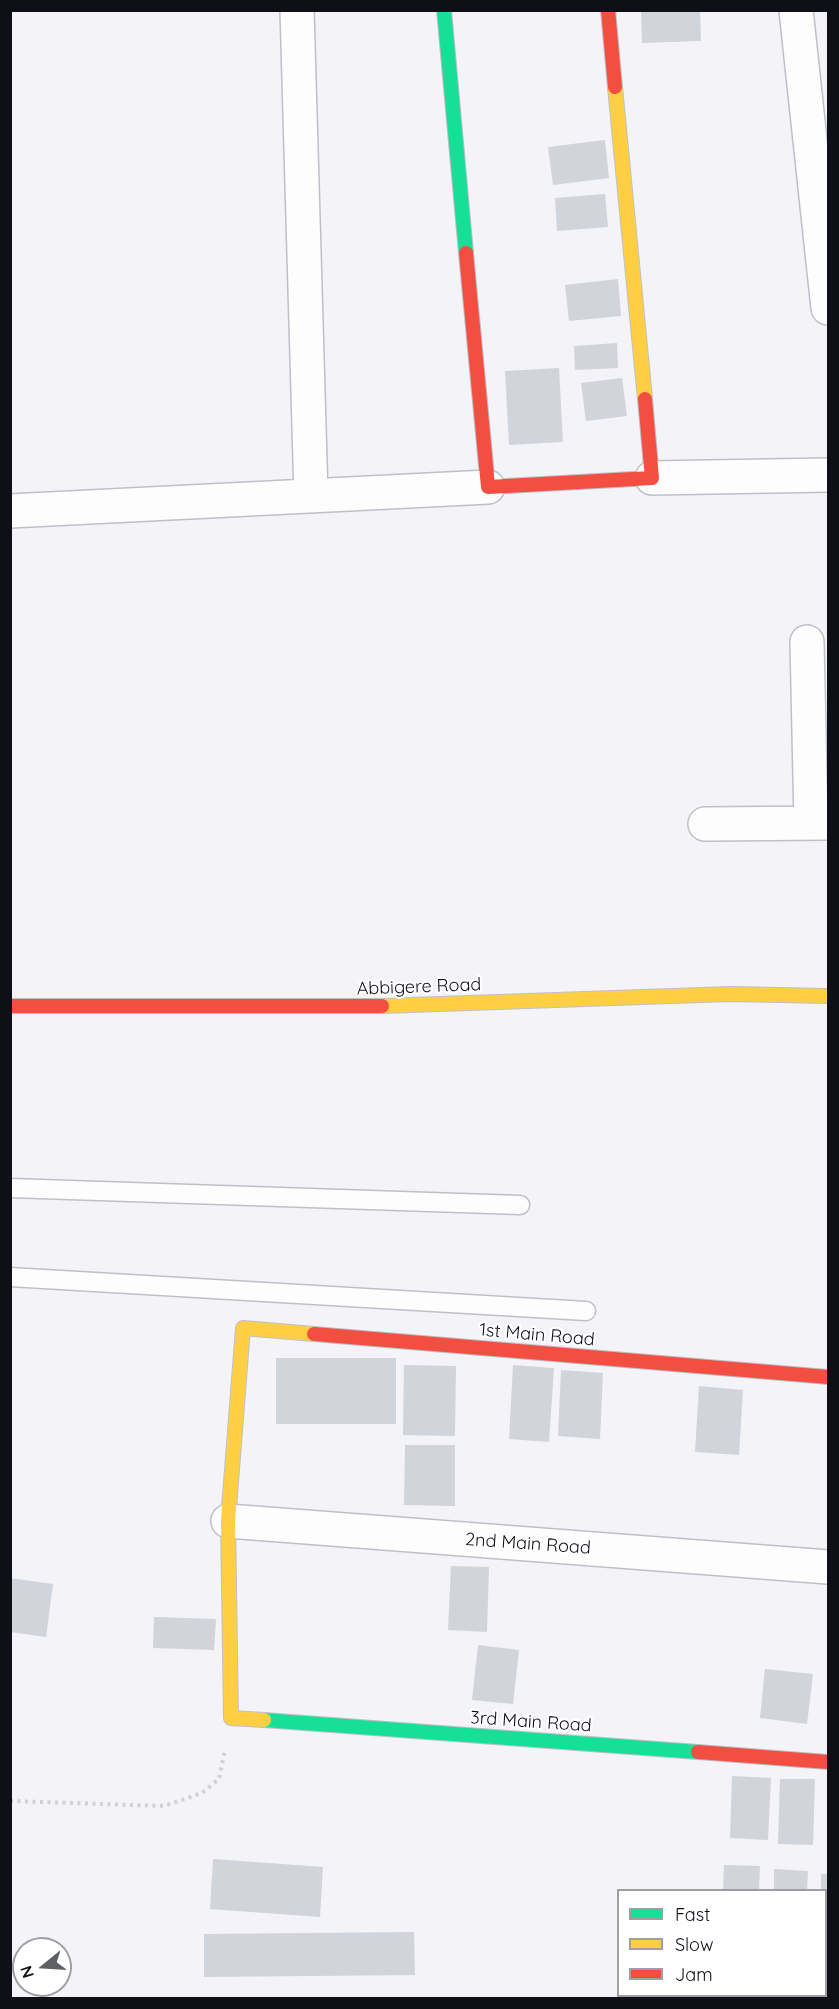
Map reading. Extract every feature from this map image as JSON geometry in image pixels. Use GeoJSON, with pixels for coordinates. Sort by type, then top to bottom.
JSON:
{"type":"FeatureCollection","features":[{"type":"Feature","properties":{"kind":"street"},"geometry":{"type":"LineString","coordinates":[[297,10],[310,496]]}},
{"type":"Feature","properties":{"kind":"street"},"geometry":{"type":"LineString","coordinates":[[444,10],[488,487]]}},
{"type":"Feature","properties":{"kind":"street"},"geometry":{"type":"LineString","coordinates":[[608,10],[652,478]]}},
{"type":"Feature","properties":{"kind":"street"},"geometry":{"type":"LineString","coordinates":[[796,10],[828,308]]}},
{"type":"Feature","properties":{"kind":"street"},"geometry":{"type":"LineString","coordinates":[[10,511],[652,478],[828,476]]}},
{"type":"Feature","properties":{"kind":"street"},"geometry":{"type":"LineString","coordinates":[[705,824],[820,823],[807,642]]}},
{"type":"Feature","properties":{"kind":"street","name":"Abbigere Road"},"geometry":{"type":"LineString","coordinates":[[10,1006],[349,1007],[730,994],[828,996]]}},
{"type":"Feature","properties":{"kind":"street","name":"1st Main Road"},"geometry":{"type":"LineString","coordinates":[[228,1521],[243,1328],[828,1377]]}},
{"type":"Feature","properties":{"kind":"street"},"geometry":{"type":"LineString","coordinates":[[228,1521],[231,1718]]}},
{"type":"Feature","properties":{"kind":"street","name":"2nd Main Road"},"geometry":{"type":"LineString","coordinates":[[228,1521],[828,1567]]}},
{"type":"Feature","properties":{"kind":"street","name":"3rd Main Road"},"geometry":{"type":"LineString","coordinates":[[231,1718],[828,1762]]}},
{"type":"Feature","properties":{"kind":"lane"},"geometry":{"type":"LineString","coordinates":[[10,1188],[520,1205]]}},
{"type":"Feature","properties":{"kind":"lane"},"geometry":{"type":"LineString","coordinates":[[10,1277],[586,1311]]}},
{"type":"Feature","properties":{"kind":"path"},"geometry":{"type":"LineString","coordinates":[[10,1801],[165,1806],[202,1793],[219,1779],[231,1718]]}},
{"type":"Feature","properties":{"kind":"building"},"geometry":{"type":"Polygon","coordinates":[[[641,10],[700,10],[701,41],[642,43],[641,10]]]}},
{"type":"Feature","properties":{"kind":"building"},"geometry":{"type":"Polygon","coordinates":[[[605,140],[609,178],[553,185],[548,147],[605,140]]]}},
{"type":"Feature","properties":{"kind":"building"},"geometry":{"type":"Polygon","coordinates":[[[605,194],[608,227],[557,231],[555,198],[605,194]]]}},
{"type":"Feature","properties":{"kind":"building"},"geometry":{"type":"Polygon","coordinates":[[[618,279],[621,316],[569,321],[565,285],[618,279]]]}},
{"type":"Feature","properties":{"kind":"building"},"geometry":{"type":"Polygon","coordinates":[[[617,343],[618,368],[575,370],[574,346],[617,343]]]}},
{"type":"Feature","properties":{"kind":"building"},"geometry":{"type":"Polygon","coordinates":[[[559,368],[563,442],[509,445],[505,371],[559,368]]]}},
{"type":"Feature","properties":{"kind":"building"},"geometry":{"type":"Polygon","coordinates":[[[622,378],[627,416],[586,421],[581,383],[622,378]]]}},
{"type":"Feature","properties":{"kind":"building"},"geometry":{"type":"Polygon","coordinates":[[[828,749],[828,807],[824,807],[821,750],[828,749]]]}},
{"type":"Feature","properties":{"kind":"building"},"geometry":{"type":"Polygon","coordinates":[[[276,1358],[396,1358],[396,1424],[276,1424],[276,1358]]]}},
{"type":"Feature","properties":{"kind":"building"},"geometry":{"type":"Polygon","coordinates":[[[404,1365],[456,1366],[455,1436],[403,1435],[404,1365]]]}},
{"type":"Feature","properties":{"kind":"building"},"geometry":{"type":"Polygon","coordinates":[[[513,1365],[554,1368],[549,1442],[509,1439],[513,1365]]]}},
{"type":"Feature","properties":{"kind":"building"},"geometry":{"type":"Polygon","coordinates":[[[561,1370],[603,1373],[600,1439],[558,1436],[561,1370]]]}},
{"type":"Feature","properties":{"kind":"building"},"geometry":{"type":"Polygon","coordinates":[[[699,1386],[743,1390],[739,1455],[695,1452],[699,1386]]]}},
{"type":"Feature","properties":{"kind":"building"},"geometry":{"type":"Polygon","coordinates":[[[405,1445],[455,1445],[455,1506],[404,1505],[405,1445]]]}},
{"type":"Feature","properties":{"kind":"building"},"geometry":{"type":"Polygon","coordinates":[[[451,1566],[489,1567],[487,1632],[448,1630],[451,1566]]]}},
{"type":"Feature","properties":{"kind":"building"},"geometry":{"type":"Polygon","coordinates":[[[10,1578],[53,1584],[46,1637],[10,1632],[10,1578]]]}},
{"type":"Feature","properties":{"kind":"building"},"geometry":{"type":"Polygon","coordinates":[[[154,1617],[216,1619],[214,1650],[153,1648],[154,1617]]]}},
{"type":"Feature","properties":{"kind":"building"},"geometry":{"type":"Polygon","coordinates":[[[478,1645],[519,1650],[513,1704],[472,1700],[478,1645]]]}},
{"type":"Feature","properties":{"kind":"building"},"geometry":{"type":"Polygon","coordinates":[[[765,1669],[813,1674],[807,1724],[760,1718],[765,1669]]]}},
{"type":"Feature","properties":{"kind":"building"},"geometry":{"type":"Polygon","coordinates":[[[732,1776],[771,1778],[768,1840],[730,1838],[732,1776]]]}},
{"type":"Feature","properties":{"kind":"building"},"geometry":{"type":"Polygon","coordinates":[[[780,1779],[815,1779],[813,1845],[778,1844],[780,1779]]]}},
{"type":"Feature","properties":{"kind":"building"},"geometry":{"type":"Polygon","coordinates":[[[213,1859],[323,1867],[320,1917],[210,1909],[213,1859]]]}},
{"type":"Feature","properties":{"kind":"building"},"geometry":{"type":"Polygon","coordinates":[[[724,1865],[760,1866],[759,1889],[723,1889],[724,1865]]]}},
{"type":"Feature","properties":{"kind":"building"},"geometry":{"type":"Polygon","coordinates":[[[774,1869],[808,1871],[807,1889],[774,1889],[774,1869]]]}},
{"type":"Feature","properties":{"kind":"building"},"geometry":{"type":"Polygon","coordinates":[[[821,1874],[828,1874],[828,1919],[827,1889],[821,1889],[821,1874]]]}},
{"type":"Feature","properties":{"kind":"building"},"geometry":{"type":"Polygon","coordinates":[[[414,1932],[415,1975],[204,1977],[204,1934],[414,1932]]]}},
{"type":"Feature","properties":{"kind":"building"},"geometry":{"type":"Polygon","coordinates":[[[751,1997],[790,1997],[790,1998],[751,1997]]]}},
{"type":"Feature","properties":{"kind":"traffic: fast"},"geometry":{"type":"LineString","coordinates":[[444,10],[466,253]]}},
{"type":"Feature","properties":{"kind":"traffic: fast"},"geometry":{"type":"LineString","coordinates":[[264,1720],[698,1752]]}},
{"type":"Feature","properties":{"kind":"traffic: slow"},"geometry":{"type":"LineString","coordinates":[[615,87],[645,399]]}},
{"type":"Feature","properties":{"kind":"traffic: slow"},"geometry":{"type":"LineString","coordinates":[[382,1006],[730,994],[828,996]]}},
{"type":"Feature","properties":{"kind":"traffic: slow"},"geometry":{"type":"LineString","coordinates":[[264,1720],[231,1718],[228,1521],[243,1328],[314,1334]]}},
{"type":"Feature","properties":{"kind":"traffic: jam"},"geometry":{"type":"LineString","coordinates":[[608,10],[615,87]]}},
{"type":"Feature","properties":{"kind":"traffic: jam"},"geometry":{"type":"LineString","coordinates":[[466,253],[488,487],[652,478],[645,399]]}},
{"type":"Feature","properties":{"kind":"traffic: jam"},"geometry":{"type":"LineString","coordinates":[[10,1006],[382,1006]]}},
{"type":"Feature","properties":{"kind":"traffic: jam"},"geometry":{"type":"LineString","coordinates":[[314,1334],[828,1377]]}},
{"type":"Feature","properties":{"kind":"traffic: jam"},"geometry":{"type":"LineString","coordinates":[[698,1752],[828,1762]]}}]}
